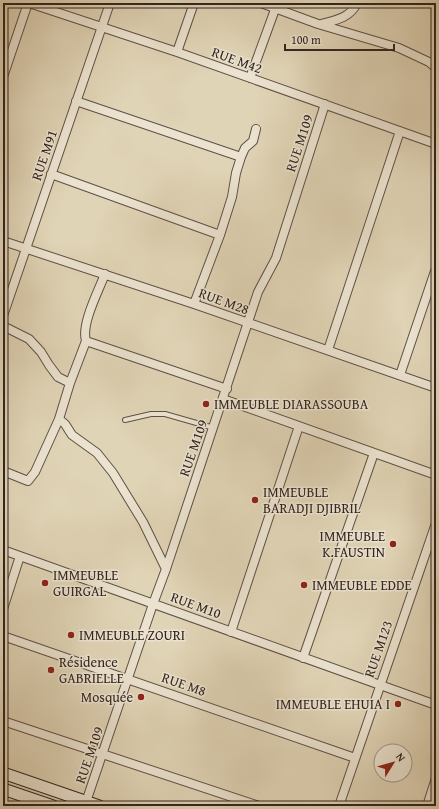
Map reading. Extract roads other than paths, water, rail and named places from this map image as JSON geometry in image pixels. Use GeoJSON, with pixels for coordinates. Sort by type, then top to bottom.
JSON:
{"type":"FeatureCollection","features":[{"type":"Feature","properties":{"kind":"main road"},"geometry":{"type":"LineString","coordinates":[[3,773],[99,806]]}},
{"type":"Feature","properties":{"kind":"main road"},"geometry":{"type":"LineString","coordinates":[[3,789],[53,806]]}},
{"type":"Feature","properties":{"kind":"street","name":"RUE M42"},"geometry":{"type":"LineString","coordinates":[[29,3],[177,52],[436,144]]}},
{"type":"Feature","properties":{"kind":"street"},"geometry":{"type":"LineString","coordinates":[[3,77],[29,3]]}},
{"type":"Feature","properties":{"kind":"street","name":"RUE M91"},"geometry":{"type":"LineString","coordinates":[[3,316],[110,3]]}},
{"type":"Feature","properties":{"kind":"street"},"geometry":{"type":"LineString","coordinates":[[177,52],[194,3]]}},
{"type":"Feature","properties":{"kind":"street"},"geometry":{"type":"LineString","coordinates":[[261,3],[276,6],[318,24],[399,48],[429,62],[436,68]]}},
{"type":"Feature","properties":{"kind":"street"},"geometry":{"type":"LineString","coordinates":[[318,24],[338,20],[350,14],[357,3]]}},
{"type":"Feature","properties":{"kind":"street"},"geometry":{"type":"LineString","coordinates":[[250,78],[276,6]]}},
{"type":"Feature","properties":{"kind":"street"},"geometry":{"type":"LineString","coordinates":[[76,101],[241,157]]}},
{"type":"Feature","properties":{"kind":"street","name":"RUE M109"},"geometry":{"type":"LineString","coordinates":[[86,802],[227,390],[258,292],[276,258],[325,104]]}},
{"type":"Feature","properties":{"kind":"street"},"geometry":{"type":"LineString","coordinates":[[194,304],[220,235],[232,197],[236,173],[241,157],[245,148],[253,141],[256,129]]}},
{"type":"Feature","properties":{"kind":"street"},"geometry":{"type":"LineString","coordinates":[[328,350],[400,131]]}},
{"type":"Feature","properties":{"kind":"street"},"geometry":{"type":"LineString","coordinates":[[51,174],[220,235]]}},
{"type":"Feature","properties":{"kind":"street","name":"RUE M28"},"geometry":{"type":"LineString","coordinates":[[3,241],[194,304],[436,388]]}},
{"type":"Feature","properties":{"kind":"street"},"geometry":{"type":"LineString","coordinates":[[400,375],[436,268]]}},
{"type":"Feature","properties":{"kind":"street"},"geometry":{"type":"LineString","coordinates":[[3,471],[28,481],[35,472],[59,419],[70,383],[86,341],[84,335],[85,326],[105,274]]}},
{"type":"Feature","properties":{"kind":"street"},"geometry":{"type":"LineString","coordinates":[[3,326],[29,339],[41,352],[58,377],[70,383]]}},
{"type":"Feature","properties":{"kind":"street"},"geometry":{"type":"LineString","coordinates":[[86,341],[227,390]]}},
{"type":"Feature","properties":{"kind":"street"},"geometry":{"type":"LineString","coordinates":[[223,399],[436,475]]}},
{"type":"Feature","properties":{"kind":"street"},"geometry":{"type":"LineString","coordinates":[[59,419],[65,424],[72,435],[97,453],[112,473],[143,522],[166,569]]}},
{"type":"Feature","properties":{"kind":"street"},"geometry":{"type":"LineString","coordinates":[[231,632],[299,426]]}},
{"type":"Feature","properties":{"kind":"street"},"geometry":{"type":"LineString","coordinates":[[303,658],[374,453]]}},
{"type":"Feature","properties":{"kind":"street","name":"RUE M123"},"geometry":{"type":"LineString","coordinates":[[339,806],[379,685],[436,523]]}},
{"type":"Feature","properties":{"kind":"street","name":"RUE M10"},"geometry":{"type":"LineString","coordinates":[[3,550],[436,705]]}},
{"type":"Feature","properties":{"kind":"street"},"geometry":{"type":"LineString","coordinates":[[3,609],[20,556]]}},
{"type":"Feature","properties":{"kind":"street","name":"RUE M8"},"geometry":{"type":"LineString","coordinates":[[3,636],[355,758]]}},
{"type":"Feature","properties":{"kind":"street"},"geometry":{"type":"LineString","coordinates":[[3,721],[259,806]]}},
{"type":"Feature","properties":{"kind":"street"},"geometry":{"type":"LineString","coordinates":[[427,806],[436,778]]}},
{"type":"Feature","properties":{"kind":"lane"},"geometry":{"type":"LineString","coordinates":[[125,420],[151,414],[165,414],[214,428]]}},
{"type":"Feature","properties":{"kind":"place","name":"IMMEUBLE DIARASSOUBA"},"geometry":{"type":"Point","coordinates":[206,404]}},
{"type":"Feature","properties":{"kind":"place","name":"IMMEUBLE BARADJI DJIBRIL"},"geometry":{"type":"Point","coordinates":[255,500]}},
{"type":"Feature","properties":{"kind":"place","name":"IMMEUBLE K.FAUSTIN"},"geometry":{"type":"Point","coordinates":[393,544]}},
{"type":"Feature","properties":{"kind":"place","name":"IMMEUBLE GUIRGAL"},"geometry":{"type":"Point","coordinates":[45,583]}},
{"type":"Feature","properties":{"kind":"place","name":"IMMEUBLE EDDE"},"geometry":{"type":"Point","coordinates":[304,585]}},
{"type":"Feature","properties":{"kind":"place","name":"IMMEUBLE ZOURI"},"geometry":{"type":"Point","coordinates":[71,635]}},
{"type":"Feature","properties":{"kind":"place","name":"Résidence GABRIELLE"},"geometry":{"type":"Point","coordinates":[51,670]}},
{"type":"Feature","properties":{"kind":"place","name":"Mosquée"},"geometry":{"type":"Point","coordinates":[141,697]}},
{"type":"Feature","properties":{"kind":"place","name":"IMMEUBLE EHUIA I"},"geometry":{"type":"Point","coordinates":[398,704]}}]}
